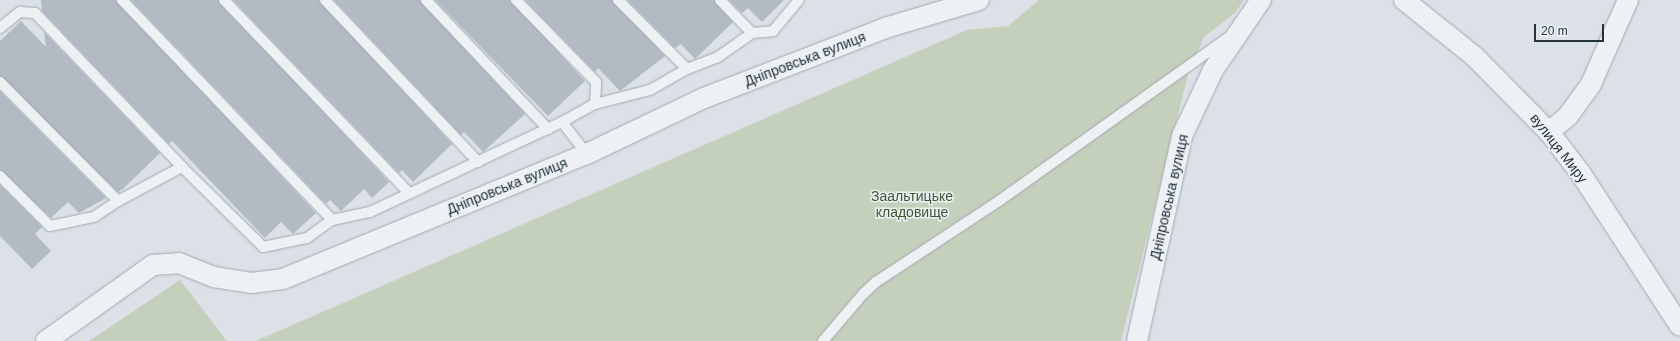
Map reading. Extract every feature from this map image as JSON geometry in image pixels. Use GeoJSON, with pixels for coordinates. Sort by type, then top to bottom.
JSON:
{"type":"FeatureCollection","features":[{"type":"Feature","properties":{"kind":"street","name":"Дніпровська вулиця"},"geometry":{"type":"LineString","coordinates":[[46,341],[153,265],[178,263],[214,277],[234,282],[251,283],[283,279],[587,154],[665,115],[786,66],[918,17],[979,0]]}},
{"type":"Feature","properties":{"kind":"street","name":"Дніпровська вулиця"},"geometry":{"type":"LineString","coordinates":[[1137,341],[1182,136],[1202,88],[1261,0]]}},
{"type":"Feature","properties":{"kind":"street","name":"вулиця Миру"},"geometry":{"type":"LineString","coordinates":[[1404,0],[1474,56],[1549,132],[1581,174],[1680,326]]}},
{"type":"Feature","properties":{"kind":"street"},"geometry":{"type":"LineString","coordinates":[[1549,132],[1568,116],[1591,84],[1628,0]]}},
{"type":"Feature","properties":{"kind":"lane"},"geometry":{"type":"LineString","coordinates":[[122,0],[332,220]]}},
{"type":"Feature","properties":{"kind":"lane"},"geometry":{"type":"LineString","coordinates":[[224,0],[408,192]]}},
{"type":"Feature","properties":{"kind":"lane"},"geometry":{"type":"LineString","coordinates":[[325,0],[478,162]]}},
{"type":"Feature","properties":{"kind":"lane"},"geometry":{"type":"LineString","coordinates":[[426,0],[548,129]]}},
{"type":"Feature","properties":{"kind":"lane"},"geometry":{"type":"LineString","coordinates":[[516,0],[596,82],[595,104]]}},
{"type":"Feature","properties":{"kind":"lane"},"geometry":{"type":"LineString","coordinates":[[618,0],[686,70]]}},
{"type":"Feature","properties":{"kind":"lane"},"geometry":{"type":"LineString","coordinates":[[720,0],[752,33]]}},
{"type":"Feature","properties":{"kind":"lane"},"geometry":{"type":"LineString","coordinates":[[0,28],[20,12],[35,13],[182,167],[263,247],[307,238],[332,220],[370,212],[408,192],[478,162],[548,129],[595,104],[650,90],[686,70],[718,57],[752,33],[773,31],[799,0]]}},
{"type":"Feature","properties":{"kind":"lane"},"geometry":{"type":"LineString","coordinates":[[823,341],[862,294],[876,282],[999,201],[1242,28]]}},
{"type":"Feature","properties":{"kind":"lane"},"geometry":{"type":"LineString","coordinates":[[0,82],[118,201]]}},
{"type":"Feature","properties":{"kind":"lane"},"geometry":{"type":"LineString","coordinates":[[562,122],[587,154]]}},
{"type":"Feature","properties":{"kind":"lane"},"geometry":{"type":"LineString","coordinates":[[0,176],[50,226],[94,217],[118,201],[182,167]]}},
{"type":"Feature","properties":{"kind":"green space","name":"Заальтицьке кладовище"},"geometry":{"type":"Polygon","coordinates":[[[1039,0],[1244,0],[1235,13],[1204,37],[1188,75],[1121,341],[256,341],[967,30],[1008,26],[1039,0]]]}},
{"type":"Feature","properties":{"kind":"green space"},"geometry":{"type":"Polygon","coordinates":[[[180,280],[227,341],[89,341],[180,280]]]}},
{"type":"Feature","properties":{"kind":"building"},"geometry":{"type":"Polygon","coordinates":[[[41,0],[116,0],[316,213],[293,234],[281,222],[265,238],[172,141],[169,144],[42,11],[41,0]]]}},
{"type":"Feature","properties":{"kind":"building"},"geometry":{"type":"Polygon","coordinates":[[[131,0],[218,0],[389,182],[372,198],[364,189],[341,211],[330,200],[326,204],[131,0]]]}},
{"type":"Feature","properties":{"kind":"building"},"geometry":{"type":"Polygon","coordinates":[[[233,0],[319,0],[452,144],[413,182],[402,170],[399,173],[233,0]]]}},
{"type":"Feature","properties":{"kind":"building"},"geometry":{"type":"Polygon","coordinates":[[[334,0],[420,0],[525,114],[483,152],[464,132],[461,135],[334,0]]]}},
{"type":"Feature","properties":{"kind":"building"},"geometry":{"type":"Polygon","coordinates":[[[435,0],[510,0],[585,81],[548,116],[435,0]]]}},
{"type":"Feature","properties":{"kind":"building"},"geometry":{"type":"Polygon","coordinates":[[[525,0],[612,0],[665,56],[620,91],[598,68],[595,72],[525,0]]]}},
{"type":"Feature","properties":{"kind":"building"},"geometry":{"type":"Polygon","coordinates":[[[627,0],[714,0],[733,22],[695,59],[681,44],[675,48],[627,0]]]}},
{"type":"Feature","properties":{"kind":"building"},"geometry":{"type":"Polygon","coordinates":[[[729,0],[784,0],[762,22],[748,8],[742,13],[729,0]]]}},
{"type":"Feature","properties":{"kind":"building"},"geometry":{"type":"Polygon","coordinates":[[[21,21],[46,47],[44,32],[160,153],[123,189],[118,192],[0,76],[0,41],[21,21]]]}},
{"type":"Feature","properties":{"kind":"building"},"geometry":{"type":"Polygon","coordinates":[[[0,91],[106,198],[79,213],[68,202],[51,218],[0,170],[0,91]]]}},
{"type":"Feature","properties":{"kind":"building"},"geometry":{"type":"Polygon","coordinates":[[[0,185],[42,227],[35,234],[51,251],[32,269],[0,236],[0,185]]]}}]}
